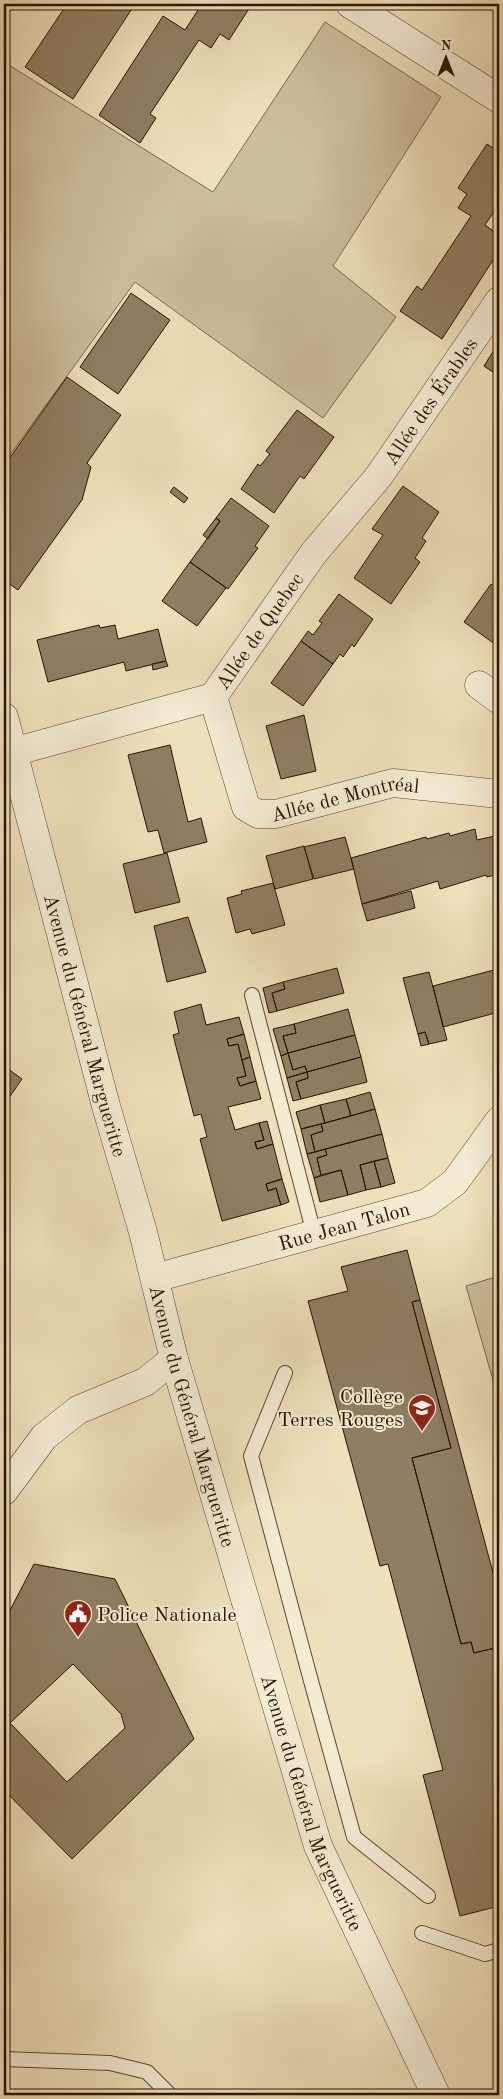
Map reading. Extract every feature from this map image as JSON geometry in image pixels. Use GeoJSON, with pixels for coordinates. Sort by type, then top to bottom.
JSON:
{"type":"FeatureCollection","features":[{"type":"Feature","properties":{"kind":"street"},"geometry":{"type":"LineString","coordinates":[[350,4],[499,99]]}},
{"type":"Feature","properties":{"kind":"street","name":"Allée des Érables"},"geometry":{"type":"LineString","coordinates":[[378,476],[499,301]]}},
{"type":"Feature","properties":{"kind":"street","name":"Allée de Quebec"},"geometry":{"type":"LineString","coordinates":[[13,752],[213,697],[313,554],[378,476]]}},
{"type":"Feature","properties":{"kind":"street","name":"Allée de Montréal"},"geometry":{"type":"LineString","coordinates":[[213,697],[246,807],[258,814],[276,814],[393,783],[499,794]]}},
{"type":"Feature","properties":{"kind":"street","name":"Avenue du Général Margueritte"},"geometry":{"type":"LineString","coordinates":[[4,717],[106,1106],[155,1278],[174,1359],[318,1846],[436,2095]]}},
{"type":"Feature","properties":{"kind":"street","name":"Rue Jean Talon"},"geometry":{"type":"LineString","coordinates":[[155,1278],[427,1203],[455,1182],[499,1122]]}},
{"type":"Feature","properties":{"kind":"street"},"geometry":{"type":"LineString","coordinates":[[4,1491],[44,1437],[78,1410],[145,1382],[174,1359]]}},
{"type":"Feature","properties":{"kind":"lane"},"geometry":{"type":"LineString","coordinates":[[252,995],[314,1234]]}},
{"type":"Feature","properties":{"kind":"lane"},"geometry":{"type":"LineString","coordinates":[[285,1374],[251,1456],[308,1670],[354,1837],[428,1896]]}},
{"type":"Feature","properties":{"kind":"lane"},"geometry":{"type":"LineString","coordinates":[[422,1933],[485,1954],[499,1950]]}},
{"type":"Feature","properties":{"kind":"lane"},"geometry":{"type":"LineString","coordinates":[[4,2059],[110,2063],[146,2072],[170,2095]]}},
{"type":"Feature","properties":{"kind":"shaded area"},"geometry":{"type":"Polygon","coordinates":[[[325,22],[441,97],[333,266],[396,317],[323,418],[135,282],[4,463],[4,62],[213,192],[325,22]]]}},
{"type":"Feature","properties":{"kind":"shaded area"},"geometry":{"type":"Polygon","coordinates":[[[499,1276],[499,1401],[466,1286],[499,1276]]]}},
{"type":"Feature","properties":{"kind":"building"},"geometry":{"type":"Polygon","coordinates":[[[67,4],[135,4],[73,99],[25,67],[67,4]]]}},
{"type":"Feature","properties":{"kind":"building"},"geometry":{"type":"Polygon","coordinates":[[[202,4],[252,4],[229,40],[220,34],[211,48],[199,40],[150,114],[156,118],[140,143],[99,115],[163,16],[185,30],[202,4]]]}},
{"type":"Feature","properties":{"kind":"building"},"geometry":{"type":"Polygon","coordinates":[[[487,144],[499,152],[499,204],[485,225],[499,235],[499,251],[442,339],[400,311],[417,286],[422,290],[471,216],[458,208],[467,194],[458,188],[487,144]]]}},
{"type":"Feature","properties":{"kind":"building"},"geometry":{"type":"Polygon","coordinates":[[[131,293],[170,320],[118,394],[80,367],[131,293]]]}},
{"type":"Feature","properties":{"kind":"building"},"geometry":{"type":"Polygon","coordinates":[[[499,342],[499,376],[484,366],[499,342]]]}},
{"type":"Feature","properties":{"kind":"building"},"geometry":{"type":"Polygon","coordinates":[[[67,377],[121,415],[87,463],[91,467],[82,500],[18,590],[4,580],[4,466],[67,377]]]}},
{"type":"Feature","properties":{"kind":"building"},"geometry":{"type":"Polygon","coordinates":[[[297,410],[334,437],[304,479],[300,476],[274,513],[241,489],[258,464],[260,466],[270,454],[266,451],[297,410]]]}},
{"type":"Feature","properties":{"kind":"building"},"geometry":{"type":"Polygon","coordinates":[[[403,486],[439,512],[422,538],[426,541],[415,558],[420,562],[391,604],[354,578],[383,535],[372,529],[403,486]]]}},
{"type":"Feature","properties":{"kind":"building"},"geometry":{"type":"Polygon","coordinates":[[[174,487],[188,498],[184,503],[170,492],[174,487]]]}},
{"type":"Feature","properties":{"kind":"building"},"geometry":{"type":"Polygon","coordinates":[[[231,498],[269,526],[255,546],[258,548],[228,589],[190,562],[220,521],[216,518],[231,498]]]}},
{"type":"Feature","properties":{"kind":"building"},"geometry":{"type":"Polygon","coordinates":[[[216,518],[220,521],[208,539],[203,535],[216,518]]]}},
{"type":"Feature","properties":{"kind":"building"},"geometry":{"type":"Polygon","coordinates":[[[190,562],[226,588],[197,626],[162,601],[190,562]]]}},
{"type":"Feature","properties":{"kind":"building"},"geometry":{"type":"Polygon","coordinates":[[[491,584],[499,590],[499,647],[464,622],[491,584]]]}},
{"type":"Feature","properties":{"kind":"building"},"geometry":{"type":"Polygon","coordinates":[[[339,594],[373,619],[354,647],[352,644],[343,657],[340,654],[333,664],[301,641],[308,631],[313,635],[322,623],[319,621],[339,594]]]}},
{"type":"Feature","properties":{"kind":"building"},"geometry":{"type":"Polygon","coordinates":[[[99,625],[100,628],[115,625],[118,639],[158,629],[166,661],[126,671],[124,662],[48,682],[37,640],[99,625]]]}},
{"type":"Feature","properties":{"kind":"building"},"geometry":{"type":"Polygon","coordinates":[[[301,641],[333,664],[303,706],[271,683],[301,641]]]}},
{"type":"Feature","properties":{"kind":"building"},"geometry":{"type":"Polygon","coordinates":[[[166,661],[168,666],[153,670],[152,664],[166,661]]]}},
{"type":"Feature","properties":{"kind":"building"},"geometry":{"type":"Polygon","coordinates":[[[304,715],[316,771],[281,779],[266,726],[304,715]]]}},
{"type":"Feature","properties":{"kind":"building"},"geometry":{"type":"Polygon","coordinates":[[[170,745],[188,822],[201,818],[207,842],[164,853],[158,830],[148,832],[128,755],[170,745]]]}},
{"type":"Feature","properties":{"kind":"building"},"geometry":{"type":"Polygon","coordinates":[[[475,829],[477,840],[499,835],[499,874],[487,877],[486,875],[440,889],[438,881],[362,904],[351,858],[426,837],[427,839],[449,833],[450,836],[475,829]]]}},
{"type":"Feature","properties":{"kind":"building"},"geometry":{"type":"Polygon","coordinates":[[[345,837],[354,869],[314,879],[304,847],[345,837]]]}},
{"type":"Feature","properties":{"kind":"building"},"geometry":{"type":"Polygon","coordinates":[[[304,846],[313,879],[275,889],[266,856],[304,846]]]}},
{"type":"Feature","properties":{"kind":"building"},"geometry":{"type":"Polygon","coordinates":[[[167,853],[180,902],[135,913],[123,864],[167,853]]]}},
{"type":"Feature","properties":{"kind":"building"},"geometry":{"type":"Polygon","coordinates":[[[273,883],[285,925],[252,934],[250,929],[236,933],[227,898],[242,894],[241,891],[273,883]]]}},
{"type":"Feature","properties":{"kind":"building"},"geometry":{"type":"Polygon","coordinates":[[[411,891],[415,908],[367,921],[362,904],[411,891]]]}},
{"type":"Feature","properties":{"kind":"building"},"geometry":{"type":"Polygon","coordinates":[[[188,917],[206,972],[167,982],[154,926],[188,917]]]}},
{"type":"Feature","properties":{"kind":"building"},"geometry":{"type":"Polygon","coordinates":[[[337,968],[344,993],[277,1011],[272,993],[285,989],[283,982],[337,968]]]}},
{"type":"Feature","properties":{"kind":"building"},"geometry":{"type":"Polygon","coordinates":[[[499,968],[499,992],[494,970],[499,968]]]}},
{"type":"Feature","properties":{"kind":"building"},"geometry":{"type":"Polygon","coordinates":[[[494,970],[499,992],[499,1012],[443,1027],[433,986],[494,970]]]}},
{"type":"Feature","properties":{"kind":"building"},"geometry":{"type":"Polygon","coordinates":[[[429,972],[447,1040],[429,1044],[425,1032],[418,1034],[403,978],[429,972]]]}},
{"type":"Feature","properties":{"kind":"building"},"geometry":{"type":"Polygon","coordinates":[[[283,982],[285,989],[272,993],[277,1011],[269,1013],[263,988],[283,982]]]}},
{"type":"Feature","properties":{"kind":"building"},"geometry":{"type":"Polygon","coordinates":[[[201,1004],[206,1025],[239,1017],[244,1034],[227,1039],[229,1046],[238,1044],[246,1076],[237,1078],[240,1086],[256,1081],[261,1099],[228,1107],[235,1130],[259,1123],[264,1140],[255,1142],[257,1149],[273,1144],[282,1179],[266,1184],[268,1191],[276,1188],[281,1205],[222,1221],[200,1139],[207,1137],[201,1114],[194,1116],[173,1035],[179,1033],[174,1012],[201,1004]]]}},
{"type":"Feature","properties":{"kind":"building"},"geometry":{"type":"Polygon","coordinates":[[[348,1009],[355,1035],[288,1053],[283,1036],[296,1033],[294,1024],[348,1009]]]}},
{"type":"Feature","properties":{"kind":"building"},"geometry":{"type":"Polygon","coordinates":[[[294,1024],[296,1033],[283,1036],[288,1053],[281,1056],[273,1029],[294,1024]]]}},
{"type":"Feature","properties":{"kind":"building"},"geometry":{"type":"Polygon","coordinates":[[[425,1032],[429,1044],[421,1046],[418,1034],[425,1032]]]}},
{"type":"Feature","properties":{"kind":"building"},"geometry":{"type":"Polygon","coordinates":[[[244,1034],[250,1057],[242,1060],[238,1044],[229,1046],[227,1039],[244,1034]]]}},
{"type":"Feature","properties":{"kind":"building"},"geometry":{"type":"Polygon","coordinates":[[[355,1035],[361,1057],[307,1072],[305,1066],[293,1070],[288,1053],[355,1035]]]}},
{"type":"Feature","properties":{"kind":"building"},"geometry":{"type":"Polygon","coordinates":[[[288,1053],[293,1070],[305,1066],[307,1072],[287,1078],[281,1056],[288,1053]]]}},
{"type":"Feature","properties":{"kind":"building"},"geometry":{"type":"Polygon","coordinates":[[[250,1057],[256,1081],[240,1086],[237,1078],[246,1076],[242,1060],[250,1057]]]}},
{"type":"Feature","properties":{"kind":"building"},"geometry":{"type":"Polygon","coordinates":[[[361,1057],[367,1082],[301,1099],[296,1082],[308,1078],[307,1072],[361,1057]]]}},
{"type":"Feature","properties":{"kind":"building"},"geometry":{"type":"Polygon","coordinates":[[[4,1066],[22,1079],[4,1105],[4,1066]]]}},
{"type":"Feature","properties":{"kind":"building"},"geometry":{"type":"Polygon","coordinates":[[[307,1072],[308,1078],[296,1082],[301,1099],[293,1101],[287,1078],[307,1072]]]}},
{"type":"Feature","properties":{"kind":"building"},"geometry":{"type":"Polygon","coordinates":[[[370,1092],[375,1109],[351,1116],[346,1099],[370,1092]]]}},
{"type":"Feature","properties":{"kind":"building"},"geometry":{"type":"Polygon","coordinates":[[[346,1099],[351,1116],[325,1123],[320,1105],[346,1099]]]}},
{"type":"Feature","properties":{"kind":"building"},"geometry":{"type":"Polygon","coordinates":[[[320,1105],[325,1123],[301,1129],[296,1112],[320,1105]]]}},
{"type":"Feature","properties":{"kind":"building"},"geometry":{"type":"Polygon","coordinates":[[[375,1109],[382,1134],[315,1152],[311,1135],[323,1131],[321,1124],[375,1109]]]}},
{"type":"Feature","properties":{"kind":"building"},"geometry":{"type":"Polygon","coordinates":[[[267,1121],[273,1144],[257,1149],[255,1142],[264,1140],[259,1123],[267,1121]]]}},
{"type":"Feature","properties":{"kind":"building"},"geometry":{"type":"Polygon","coordinates":[[[321,1124],[323,1131],[311,1135],[315,1152],[307,1154],[301,1129],[321,1124]]]}},
{"type":"Feature","properties":{"kind":"building"},"geometry":{"type":"Polygon","coordinates":[[[382,1134],[388,1158],[360,1165],[366,1190],[348,1195],[341,1170],[321,1175],[317,1158],[327,1155],[325,1149],[382,1134]]]}},
{"type":"Feature","properties":{"kind":"building"},"geometry":{"type":"Polygon","coordinates":[[[325,1149],[327,1155],[317,1158],[321,1175],[314,1178],[307,1154],[325,1149]]]}},
{"type":"Feature","properties":{"kind":"building"},"geometry":{"type":"Polygon","coordinates":[[[388,1158],[395,1183],[381,1187],[374,1161],[388,1158]]]}},
{"type":"Feature","properties":{"kind":"building"},"geometry":{"type":"Polygon","coordinates":[[[374,1161],[381,1187],[366,1190],[360,1165],[374,1161]]]}},
{"type":"Feature","properties":{"kind":"building"},"geometry":{"type":"Polygon","coordinates":[[[341,1170],[348,1195],[320,1202],[314,1178],[341,1170]]]}},
{"type":"Feature","properties":{"kind":"building"},"geometry":{"type":"Polygon","coordinates":[[[282,1179],[289,1202],[281,1205],[276,1188],[268,1191],[266,1184],[282,1179]]]}},
{"type":"Feature","properties":{"kind":"building"},"geometry":{"type":"Polygon","coordinates":[[[407,1250],[420,1300],[412,1302],[451,1448],[412,1458],[461,1644],[471,1642],[474,1653],[499,1647],[499,1906],[460,1916],[423,1775],[443,1770],[388,1564],[380,1566],[308,1301],[348,1291],[341,1267],[407,1250]]]}},
{"type":"Feature","properties":{"kind":"building"},"geometry":{"type":"Polygon","coordinates":[[[420,1300],[499,1595],[499,1647],[474,1653],[471,1642],[461,1644],[412,1458],[451,1448],[412,1302],[420,1300]]]}},
{"type":"Feature","properties":{"kind":"building"},"geometry":{"type":"Polygon","coordinates":[[[34,1564],[115,1579],[194,1739],[72,1859],[4,1790],[4,1622],[34,1564]],[[73,1664],[10,1723],[67,1782],[125,1728],[121,1714],[73,1664]]]}},
{"type":"Feature","properties":{"kind":"place","name":"Collège Terres Rouges"},"geometry":{"type":"Point","coordinates":[422,1432]}},
{"type":"Feature","properties":{"kind":"place","name":"Police Nationale"},"geometry":{"type":"Point","coordinates":[78,1638]}}]}
